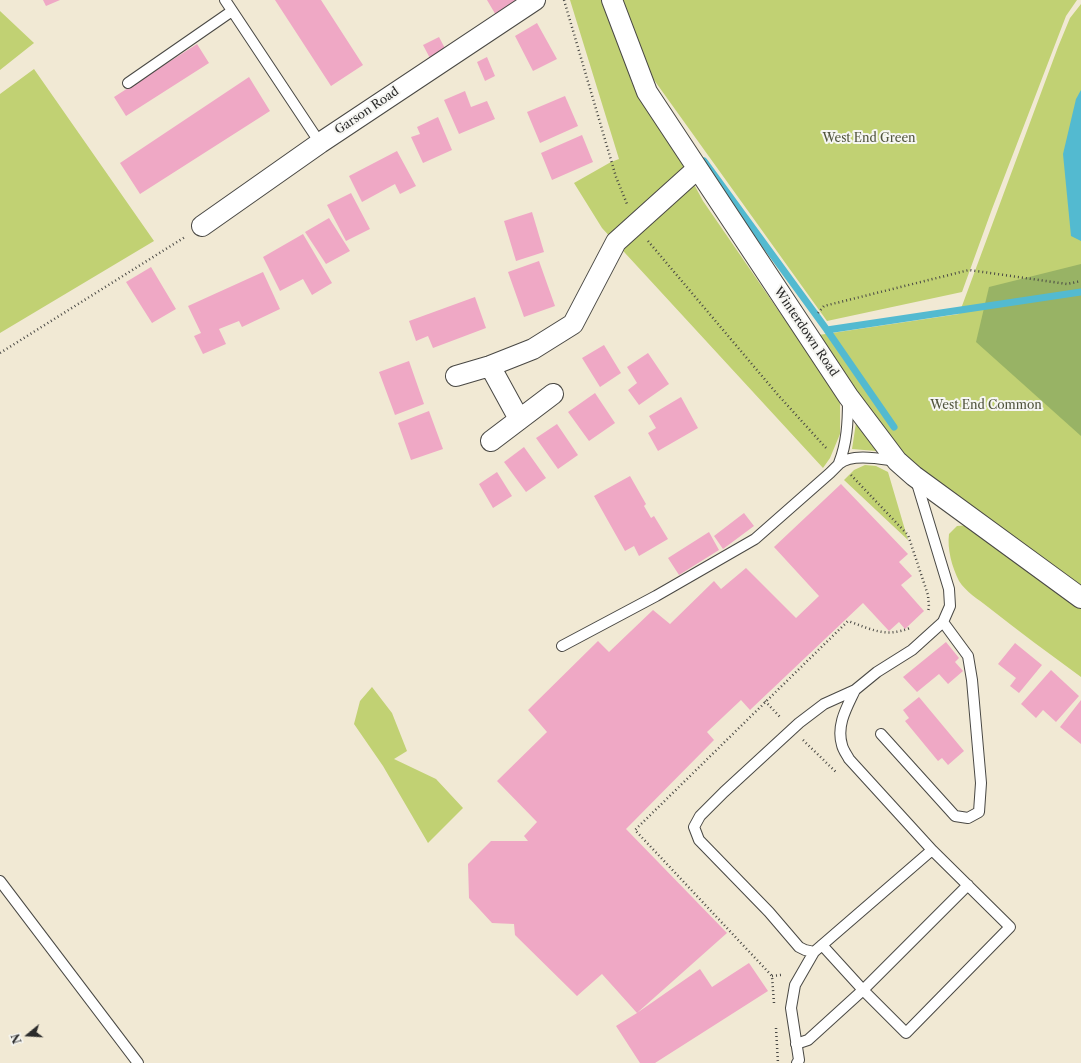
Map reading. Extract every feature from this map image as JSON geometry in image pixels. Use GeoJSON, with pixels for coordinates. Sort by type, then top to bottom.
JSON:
{"type":"FeatureCollection","features":[{"type":"Feature","properties":{"kind":"street","name":"Garson Road"},"geometry":{"type":"LineString","coordinates":[[202,226],[320,143],[535,0]]}},
{"type":"Feature","properties":{"kind":"street","name":"Winterdown Road"},"geometry":{"type":"LineString","coordinates":[[612,0],[646,92],[848,396],[897,461],[914,476],[1081,598]]}},
{"type":"Feature","properties":{"kind":"street"},"geometry":{"type":"LineString","coordinates":[[456,376],[490,366],[533,349],[573,324],[616,242],[697,169]]}},
{"type":"Feature","properties":{"kind":"street"},"geometry":{"type":"LineString","coordinates":[[490,366],[519,419]]}},
{"type":"Feature","properties":{"kind":"street"},"geometry":{"type":"LineString","coordinates":[[491,441],[553,394]]}},
{"type":"Feature","properties":{"kind":"lane"},"geometry":{"type":"LineString","coordinates":[[225,0],[320,143]]}},
{"type":"Feature","properties":{"kind":"lane"},"geometry":{"type":"LineString","coordinates":[[128,83],[232,11]]}},
{"type":"Feature","properties":{"kind":"lane"},"geometry":{"type":"LineString","coordinates":[[840,463],[844,450],[848,421],[848,396]]}},
{"type":"Feature","properties":{"kind":"lane"},"geometry":{"type":"LineString","coordinates":[[562,646],[656,596],[755,539],[840,463],[852,459],[865,458],[897,461]]}},
{"type":"Feature","properties":{"kind":"lane"},"geometry":{"type":"LineString","coordinates":[[818,948],[805,950],[799,947],[769,912],[699,840],[694,827],[700,816],[719,797],[800,723],[824,704],[855,690],[877,672],[912,650],[943,622],[950,606],[949,589],[914,476]]}},
{"type":"Feature","properties":{"kind":"lane"},"geometry":{"type":"LineString","coordinates":[[881,734],[955,816],[968,818],[979,812],[981,783],[972,680],[968,656],[943,622]]}},
{"type":"Feature","properties":{"kind":"lane"},"geometry":{"type":"LineString","coordinates":[[818,948],[906,1033],[1010,927],[932,850],[849,759],[842,746],[840,731],[844,713],[855,690]]}},
{"type":"Feature","properties":{"kind":"lane"},"geometry":{"type":"LineString","coordinates":[[799,1062],[791,1008],[795,985],[818,948],[932,850]]}},
{"type":"Feature","properties":{"kind":"lane"},"geometry":{"type":"LineString","coordinates":[[0,882],[138,1063]]}},
{"type":"Feature","properties":{"kind":"lane"},"geometry":{"type":"LineString","coordinates":[[796,1044],[808,1040],[863,990],[968,885]]}},
{"type":"Feature","properties":{"kind":"path"},"geometry":{"type":"LineString","coordinates":[[564,0],[616,177],[635,225],[778,395],[908,535],[928,595],[929,607],[926,616]]}},
{"type":"Feature","properties":{"kind":"path"},"geometry":{"type":"LineString","coordinates":[[0,353],[202,226]]}},
{"type":"Feature","properties":{"kind":"path"},"geometry":{"type":"LineString","coordinates":[[824,306],[969,270],[1067,284],[1081,281]]}},
{"type":"Feature","properties":{"kind":"path"},"geometry":{"type":"LineString","coordinates":[[774,1010],[772,976],[634,830],[848,620],[882,633],[898,632],[910,628],[915,624]]}},
{"type":"Feature","properties":{"kind":"path"},"geometry":{"type":"LineString","coordinates":[[775,1025],[778,1063]]}},
{"type":"Feature","properties":{"kind":"green space"},"geometry":{"type":"Polygon","coordinates":[[[570,0],[601,0],[616,31],[632,83],[675,149],[703,201],[840,400],[840,434],[830,458],[823,468],[602,228],[574,183],[619,159],[570,0]]]}},
{"type":"Feature","properties":{"kind":"green space","name":"West End Green"},"geometry":{"type":"Polygon","coordinates":[[[619,0],[1077,0],[1066,16],[962,292],[827,321],[644,66],[619,0]]]}},
{"type":"Feature","properties":{"kind":"green space","name":"West End Common"},"geometry":{"type":"Polygon","coordinates":[[[1081,4],[1081,589],[900,455],[812,336],[959,314],[1058,47],[1070,18],[1081,4]]]}},
{"type":"Feature","properties":{"kind":"green space"},"geometry":{"type":"Polygon","coordinates":[[[0,11],[34,43],[0,70],[0,11]]]}},
{"type":"Feature","properties":{"kind":"green space"},"geometry":{"type":"Polygon","coordinates":[[[34,69],[154,241],[0,333],[0,94],[34,69]]]}},
{"type":"Feature","properties":{"kind":"green space"},"geometry":{"type":"Polygon","coordinates":[[[1081,264],[1081,436],[976,342],[989,287],[1081,264]]]}},
{"type":"Feature","properties":{"kind":"green space"},"geometry":{"type":"Polygon","coordinates":[[[856,423],[876,449],[876,451],[852,449],[856,423]]]}},
{"type":"Feature","properties":{"kind":"green space"},"geometry":{"type":"Polygon","coordinates":[[[865,465],[876,466],[888,472],[908,540],[844,480],[854,470],[865,465]]]}},
{"type":"Feature","properties":{"kind":"green space"},"geometry":{"type":"Polygon","coordinates":[[[969,525],[1081,604],[1081,677],[976,598],[959,581],[952,564],[949,534],[957,526],[969,525]]]}},
{"type":"Feature","properties":{"kind":"green space"},"geometry":{"type":"Polygon","coordinates":[[[372,687],[392,713],[407,751],[394,759],[436,779],[463,808],[428,843],[383,766],[354,724],[360,701],[372,687]]]}},
{"type":"Feature","properties":{"kind":"water"},"geometry":{"type":"Polygon","coordinates":[[[1081,90],[1081,241],[1071,236],[1063,154],[1076,99],[1081,90]]]}},
{"type":"Feature","properties":{"kind":"building"},"geometry":{"type":"Polygon","coordinates":[[[43,0],[60,0],[46,6],[43,0]]]}},
{"type":"Feature","properties":{"kind":"building"},"geometry":{"type":"Polygon","coordinates":[[[275,0],[321,0],[363,65],[331,86],[275,0]]]}},
{"type":"Feature","properties":{"kind":"building"},"geometry":{"type":"Polygon","coordinates":[[[487,0],[524,0],[497,17],[487,0]]]}},
{"type":"Feature","properties":{"kind":"building"},"geometry":{"type":"Polygon","coordinates":[[[537,23],[557,59],[533,71],[515,36],[537,23]]]}},
{"type":"Feature","properties":{"kind":"building"},"geometry":{"type":"Polygon","coordinates":[[[439,37],[448,54],[432,62],[423,45],[439,37]]]}},
{"type":"Feature","properties":{"kind":"building"},"geometry":{"type":"Polygon","coordinates":[[[197,44],[209,63],[126,116],[114,97],[197,44]]]}},
{"type":"Feature","properties":{"kind":"building"},"geometry":{"type":"Polygon","coordinates":[[[487,57],[495,76],[485,81],[477,62],[487,57]]]}},
{"type":"Feature","properties":{"kind":"building"},"geometry":{"type":"Polygon","coordinates":[[[249,77],[270,111],[140,194],[120,163],[249,77]]]}},
{"type":"Feature","properties":{"kind":"building"},"geometry":{"type":"Polygon","coordinates":[[[465,91],[471,107],[487,101],[495,119],[459,134],[444,100],[465,91]]]}},
{"type":"Feature","properties":{"kind":"building"},"geometry":{"type":"Polygon","coordinates":[[[565,96],[578,126],[540,143],[527,112],[565,96]]]}},
{"type":"Feature","properties":{"kind":"building"},"geometry":{"type":"Polygon","coordinates":[[[438,117],[452,150],[423,163],[411,137],[420,134],[417,127],[438,117]]]}},
{"type":"Feature","properties":{"kind":"building"},"geometry":{"type":"Polygon","coordinates":[[[582,135],[593,162],[552,180],[541,153],[582,135]]]}},
{"type":"Feature","properties":{"kind":"building"},"geometry":{"type":"Polygon","coordinates":[[[397,151],[416,186],[400,194],[395,184],[362,202],[349,176],[397,151]]]}},
{"type":"Feature","properties":{"kind":"building"},"geometry":{"type":"Polygon","coordinates":[[[351,193],[370,229],[346,241],[327,205],[351,193]]]}},
{"type":"Feature","properties":{"kind":"building"},"geometry":{"type":"Polygon","coordinates":[[[532,212],[544,252],[516,261],[504,221],[532,212]]]}},
{"type":"Feature","properties":{"kind":"building"},"geometry":{"type":"Polygon","coordinates":[[[329,218],[350,251],[326,264],[305,232],[329,218]]]}},
{"type":"Feature","properties":{"kind":"building"},"geometry":{"type":"Polygon","coordinates":[[[303,234],[332,283],[312,295],[303,279],[280,291],[263,257],[303,234]]]}},
{"type":"Feature","properties":{"kind":"building"},"geometry":{"type":"Polygon","coordinates":[[[539,261],[555,306],[524,317],[508,272],[539,261]]]}},
{"type":"Feature","properties":{"kind":"building"},"geometry":{"type":"Polygon","coordinates":[[[151,267],[176,309],[152,323],[126,282],[151,267]]]}},
{"type":"Feature","properties":{"kind":"building"},"geometry":{"type":"Polygon","coordinates":[[[263,272],[280,309],[242,327],[239,321],[219,329],[226,344],[203,354],[194,336],[201,333],[188,306],[263,272]]]}},
{"type":"Feature","properties":{"kind":"building"},"geometry":{"type":"Polygon","coordinates":[[[475,297],[486,328],[433,348],[428,336],[416,341],[409,321],[475,297]]]}},
{"type":"Feature","properties":{"kind":"building"},"geometry":{"type":"Polygon","coordinates":[[[604,345],[621,373],[600,387],[582,358],[604,345]]]}},
{"type":"Feature","properties":{"kind":"building"},"geometry":{"type":"Polygon","coordinates":[[[648,353],[669,384],[639,405],[628,390],[637,383],[627,367],[648,353]]]}},
{"type":"Feature","properties":{"kind":"building"},"geometry":{"type":"Polygon","coordinates":[[[409,361],[424,404],[395,415],[379,372],[409,361]]]}},
{"type":"Feature","properties":{"kind":"building"},"geometry":{"type":"Polygon","coordinates":[[[595,393],[615,423],[589,441],[568,412],[595,393]]]}},
{"type":"Feature","properties":{"kind":"building"},"geometry":{"type":"Polygon","coordinates":[[[681,397],[698,428],[658,451],[648,433],[656,428],[649,416],[681,397]]]}},
{"type":"Feature","properties":{"kind":"building"},"geometry":{"type":"Polygon","coordinates":[[[429,411],[443,449],[411,460],[398,423],[429,411]]]}},
{"type":"Feature","properties":{"kind":"building"},"geometry":{"type":"Polygon","coordinates":[[[557,424],[578,455],[558,469],[536,438],[557,424]]]}},
{"type":"Feature","properties":{"kind":"building"},"geometry":{"type":"Polygon","coordinates":[[[524,447],[546,478],[526,492],[504,462],[524,447]]]}},
{"type":"Feature","properties":{"kind":"building"},"geometry":{"type":"Polygon","coordinates":[[[497,472],[512,496],[493,508],[479,484],[497,472]]]}},
{"type":"Feature","properties":{"kind":"building"},"geometry":{"type":"Polygon","coordinates":[[[630,476],[646,504],[644,506],[651,518],[654,516],[668,539],[639,556],[634,546],[625,551],[594,496],[630,476]]]}},
{"type":"Feature","properties":{"kind":"building"},"geometry":{"type":"Polygon","coordinates":[[[841,484],[908,554],[899,562],[912,576],[901,585],[924,611],[905,629],[899,622],[889,631],[863,603],[750,710],[741,700],[707,732],[714,740],[626,829],[727,933],[637,1013],[602,974],[577,996],[515,935],[514,924],[492,923],[469,898],[468,864],[491,841],[528,841],[524,836],[537,822],[497,781],[547,732],[528,710],[598,641],[609,652],[653,610],[670,624],[714,581],[721,589],[746,568],[796,618],[819,596],[774,547],[841,484]]]}},
{"type":"Feature","properties":{"kind":"building"},"geometry":{"type":"Polygon","coordinates":[[[744,513],[754,526],[723,549],[714,536],[744,513]]]}},
{"type":"Feature","properties":{"kind":"building"},"geometry":{"type":"Polygon","coordinates":[[[709,532],[719,550],[679,575],[668,558],[709,532]]]}},
{"type":"Feature","properties":{"kind":"building"},"geometry":{"type":"Polygon","coordinates":[[[946,642],[959,658],[955,662],[963,671],[948,684],[939,674],[917,692],[903,677],[946,642]]]}},
{"type":"Feature","properties":{"kind":"building"},"geometry":{"type":"Polygon","coordinates":[[[1015,643],[1042,665],[1019,693],[1010,686],[1016,678],[998,664],[1015,643]]]}},
{"type":"Feature","properties":{"kind":"building"},"geometry":{"type":"Polygon","coordinates":[[[1051,670],[1079,696],[1056,722],[1043,710],[1036,718],[1021,704],[1051,670]]]}},
{"type":"Feature","properties":{"kind":"building"},"geometry":{"type":"Polygon","coordinates":[[[919,697],[964,751],[948,765],[942,758],[938,761],[905,721],[909,718],[903,710],[919,697]]]}},
{"type":"Feature","properties":{"kind":"building"},"geometry":{"type":"Polygon","coordinates":[[[1081,700],[1081,744],[1060,727],[1081,700]]]}},
{"type":"Feature","properties":{"kind":"building"},"geometry":{"type":"Polygon","coordinates":[[[749,963],[768,991],[655,1063],[640,1063],[616,1026],[700,969],[712,987],[749,963]]]}},
{"type":"Feature","properties":{"kind":"waterway"},"geometry":{"type":"LineString","coordinates":[[704,161],[827,330],[894,427]]}},
{"type":"Feature","properties":{"kind":"waterway"},"geometry":{"type":"LineString","coordinates":[[827,330],[1081,292]]}}]}
